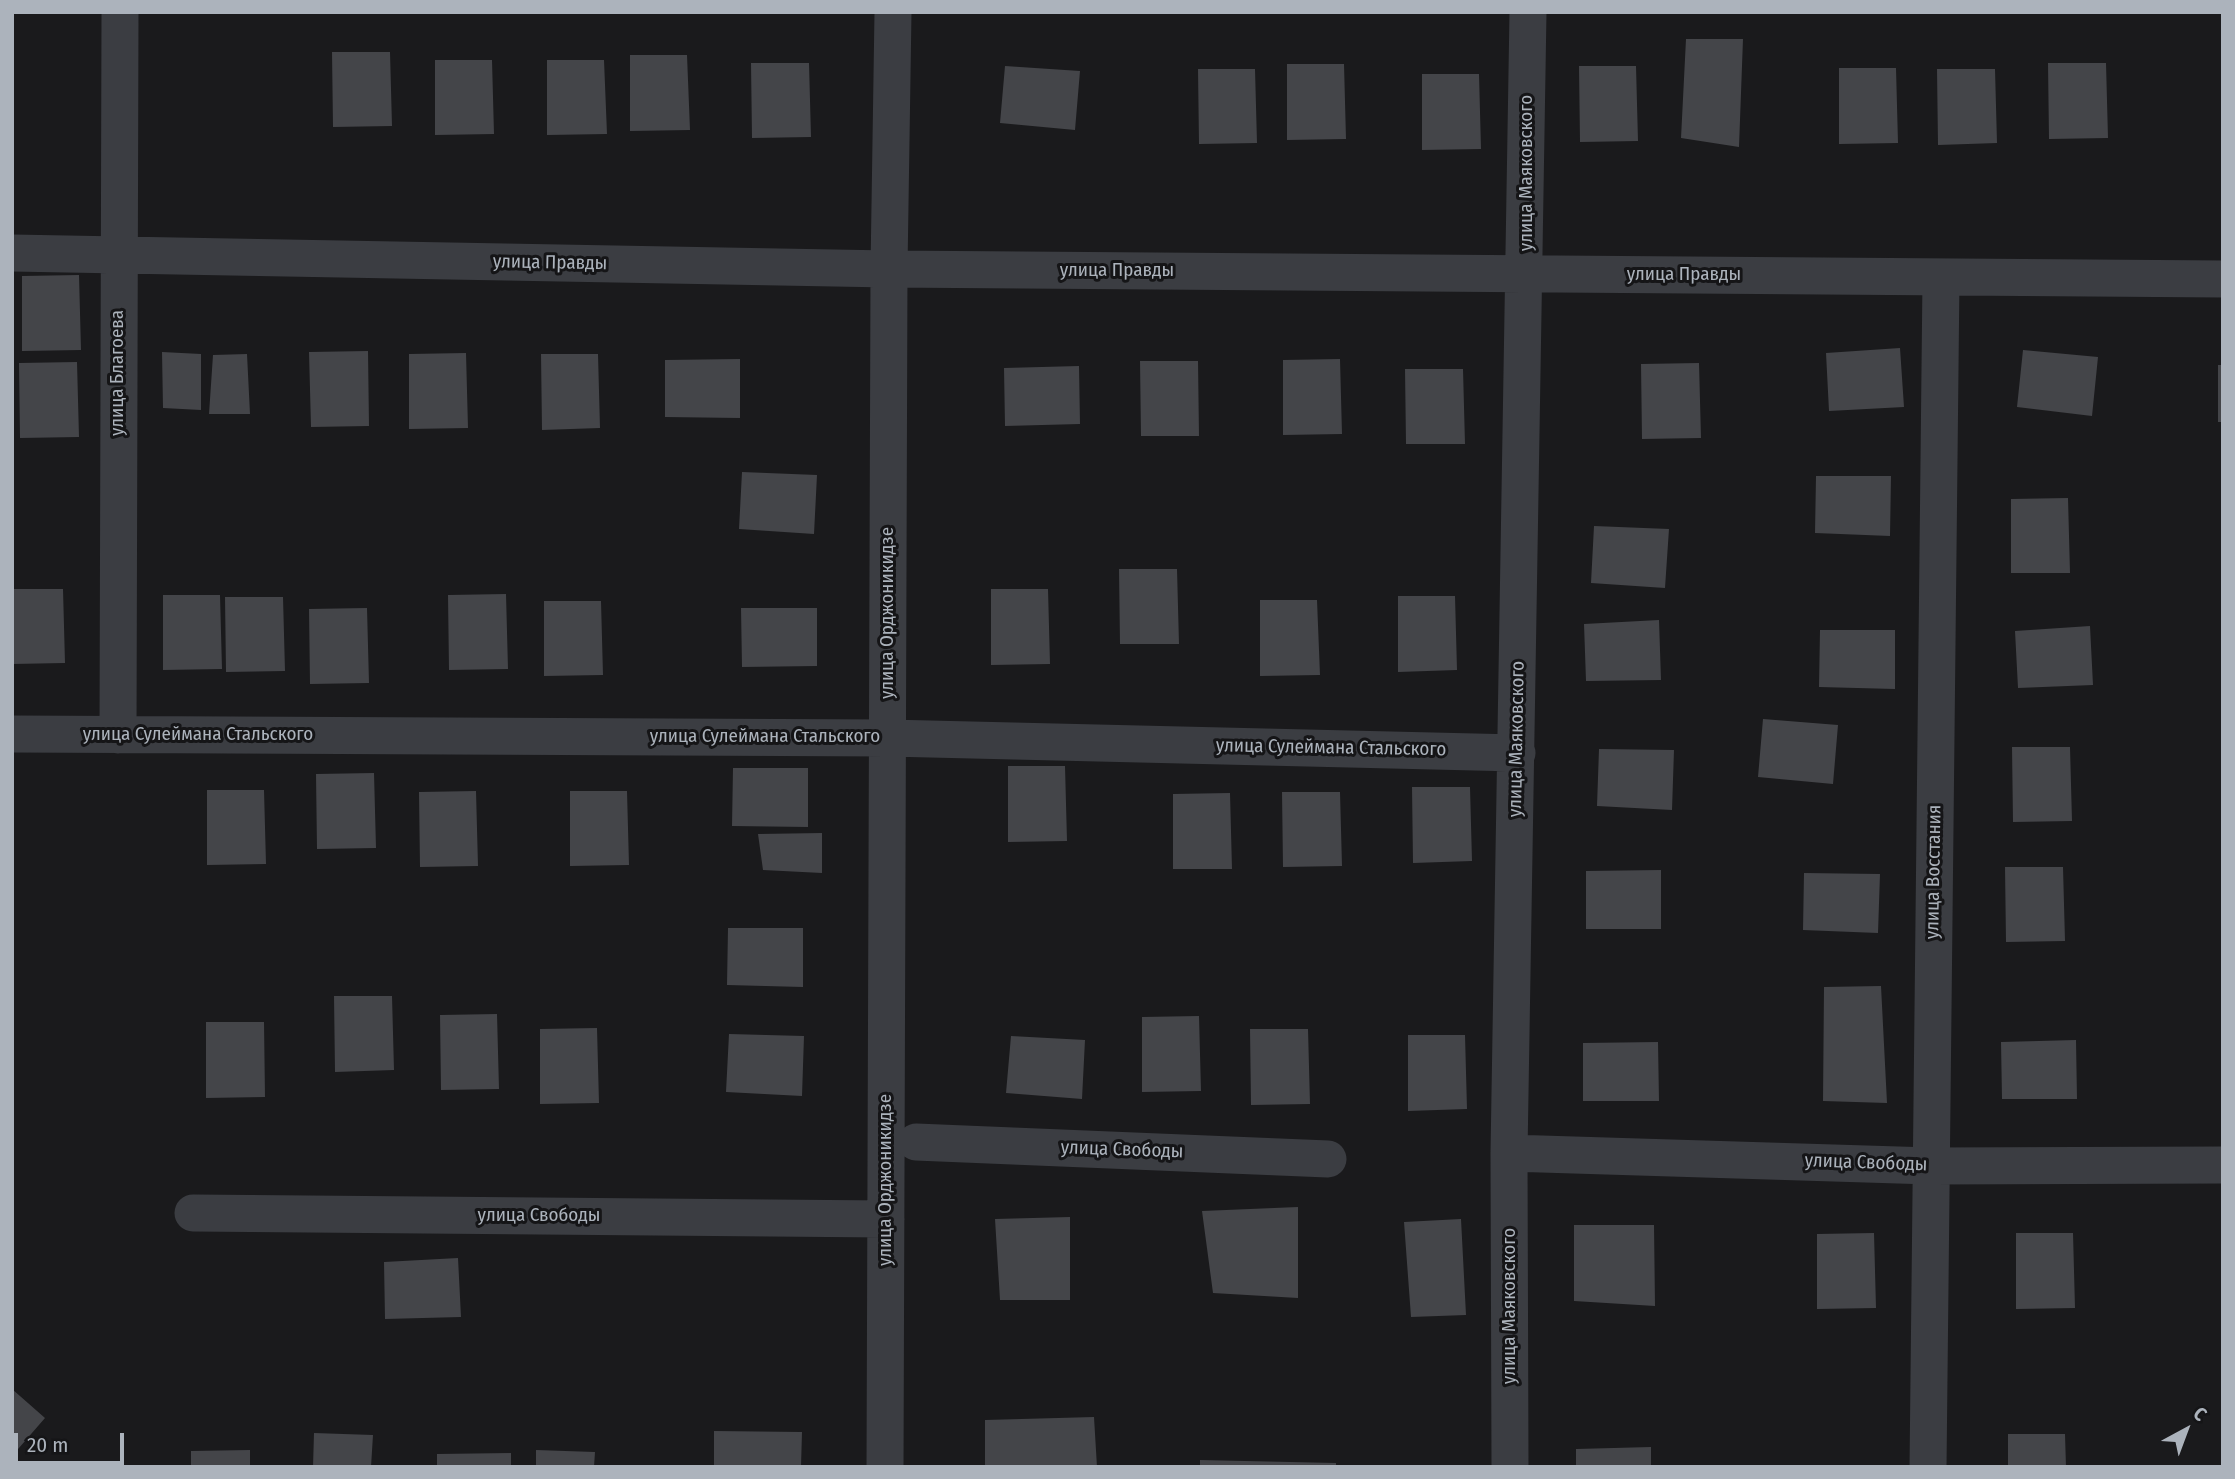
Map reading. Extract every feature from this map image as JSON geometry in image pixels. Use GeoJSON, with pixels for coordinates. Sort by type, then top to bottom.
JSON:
{"type":"FeatureCollection","features":[{"type":"Feature","properties":{"kind":"street","name":"улица Благоева"},"geometry":{"type":"LineString","coordinates":[[118,735],[120,12]]}},
{"type":"Feature","properties":{"kind":"street","name":"улица Орджоникидзе"},"geometry":{"type":"LineString","coordinates":[[885,1467],[889,270],[893,12]]}},
{"type":"Feature","properties":{"kind":"street","name":"улица Маяковского"},"geometry":{"type":"LineString","coordinates":[[1510,1467],[1509,1153],[1526,274],[1528,12]]}},
{"type":"Feature","properties":{"kind":"street","name":"улица Правды"},"geometry":{"type":"LineString","coordinates":[[12,253],[889,270],[2223,279]]}},
{"type":"Feature","properties":{"kind":"street","name":"улица Восстания"},"geometry":{"type":"LineString","coordinates":[[1928,1467],[1941,277]]}},
{"type":"Feature","properties":{"kind":"street","name":"улица Сулеймана Стальского"},"geometry":{"type":"LineString","coordinates":[[12,734],[888,738],[1517,753]]}},
{"type":"Feature","properties":{"kind":"street","name":"улица Свободы"},"geometry":{"type":"LineString","coordinates":[[916,1142],[1328,1158]]}},
{"type":"Feature","properties":{"kind":"street","name":"улица Свободы"},"geometry":{"type":"LineString","coordinates":[[1509,1153],[1931,1166],[2223,1165]]}},
{"type":"Feature","properties":{"kind":"street","name":"улица Свободы"},"geometry":{"type":"LineString","coordinates":[[193,1213],[886,1219]]}},
{"type":"Feature","properties":{"kind":"building"},"geometry":{"type":"Polygon","coordinates":[[[1686,39],[1743,39],[1739,147],[1681,138],[1686,39]]]}},
{"type":"Feature","properties":{"kind":"building"},"geometry":{"type":"Polygon","coordinates":[[[332,52],[390,52],[392,126],[333,127],[332,52]]]}},
{"type":"Feature","properties":{"kind":"building"},"geometry":{"type":"Polygon","coordinates":[[[630,55],[687,55],[690,130],[630,131],[630,55]]]}},
{"type":"Feature","properties":{"kind":"building"},"geometry":{"type":"Polygon","coordinates":[[[435,60],[492,60],[494,134],[435,135],[435,60]]]}},
{"type":"Feature","properties":{"kind":"building"},"geometry":{"type":"Polygon","coordinates":[[[547,60],[604,60],[607,134],[547,135],[547,60]]]}},
{"type":"Feature","properties":{"kind":"building"},"geometry":{"type":"Polygon","coordinates":[[[751,63],[809,63],[811,137],[752,138],[751,63]]]}},
{"type":"Feature","properties":{"kind":"building"},"geometry":{"type":"Polygon","coordinates":[[[2048,63],[2106,63],[2108,138],[2049,139],[2048,63]]]}},
{"type":"Feature","properties":{"kind":"building"},"geometry":{"type":"Polygon","coordinates":[[[1287,64],[1344,64],[1346,139],[1287,140],[1287,64]]]}},
{"type":"Feature","properties":{"kind":"building"},"geometry":{"type":"Polygon","coordinates":[[[1005,66],[1080,71],[1075,130],[1000,123],[1005,66]]]}},
{"type":"Feature","properties":{"kind":"building"},"geometry":{"type":"Polygon","coordinates":[[[1579,66],[1636,66],[1638,141],[1580,142],[1579,66]]]}},
{"type":"Feature","properties":{"kind":"building"},"geometry":{"type":"Polygon","coordinates":[[[1839,68],[1896,68],[1898,143],[1839,144],[1839,68]]]}},
{"type":"Feature","properties":{"kind":"building"},"geometry":{"type":"Polygon","coordinates":[[[1198,69],[1255,69],[1257,143],[1199,144],[1198,69]]]}},
{"type":"Feature","properties":{"kind":"building"},"geometry":{"type":"Polygon","coordinates":[[[1937,69],[1995,69],[1997,143],[1938,145],[1937,69]]]}},
{"type":"Feature","properties":{"kind":"building"},"geometry":{"type":"Polygon","coordinates":[[[1422,74],[1479,74],[1481,149],[1422,150],[1422,74]]]}},
{"type":"Feature","properties":{"kind":"building"},"geometry":{"type":"Polygon","coordinates":[[[79,275],[81,350],[22,351],[22,276],[79,275]]]}},
{"type":"Feature","properties":{"kind":"building"},"geometry":{"type":"Polygon","coordinates":[[[1900,348],[1904,407],[1829,411],[1826,353],[1900,348]]]}},
{"type":"Feature","properties":{"kind":"building"},"geometry":{"type":"Polygon","coordinates":[[[2023,350],[2098,357],[2092,416],[2017,407],[2023,350]]]}},
{"type":"Feature","properties":{"kind":"building"},"geometry":{"type":"Polygon","coordinates":[[[368,351],[369,426],[311,427],[309,352],[368,351]]]}},
{"type":"Feature","properties":{"kind":"building"},"geometry":{"type":"Polygon","coordinates":[[[162,352],[201,354],[201,410],[163,408],[162,352]]]}},
{"type":"Feature","properties":{"kind":"building"},"geometry":{"type":"Polygon","coordinates":[[[466,353],[468,428],[409,429],[409,354],[466,353]]]}},
{"type":"Feature","properties":{"kind":"building"},"geometry":{"type":"Polygon","coordinates":[[[247,354],[250,414],[209,414],[213,355],[247,354]]]}},
{"type":"Feature","properties":{"kind":"building"},"geometry":{"type":"Polygon","coordinates":[[[541,354],[598,354],[600,428],[542,430],[541,354]]]}},
{"type":"Feature","properties":{"kind":"building"},"geometry":{"type":"Polygon","coordinates":[[[740,359],[740,418],[665,417],[665,360],[740,359]]]}},
{"type":"Feature","properties":{"kind":"building"},"geometry":{"type":"Polygon","coordinates":[[[1340,359],[1342,434],[1283,435],[1283,360],[1340,359]]]}},
{"type":"Feature","properties":{"kind":"building"},"geometry":{"type":"Polygon","coordinates":[[[1140,361],[1198,361],[1199,436],[1141,436],[1140,361]]]}},
{"type":"Feature","properties":{"kind":"building"},"geometry":{"type":"Polygon","coordinates":[[[77,362],[79,437],[20,438],[19,363],[77,362]]]}},
{"type":"Feature","properties":{"kind":"building"},"geometry":{"type":"Polygon","coordinates":[[[1699,363],[1701,438],[1642,439],[1641,364],[1699,363]]]}},
{"type":"Feature","properties":{"kind":"building"},"geometry":{"type":"Polygon","coordinates":[[[2218,365],[2223,365],[2223,422],[2218,422],[2218,365]]]}},
{"type":"Feature","properties":{"kind":"building"},"geometry":{"type":"Polygon","coordinates":[[[1079,366],[1080,424],[1005,426],[1004,368],[1079,366]]]}},
{"type":"Feature","properties":{"kind":"building"},"geometry":{"type":"Polygon","coordinates":[[[1405,369],[1463,369],[1465,444],[1406,444],[1405,369]]]}},
{"type":"Feature","properties":{"kind":"building"},"geometry":{"type":"Polygon","coordinates":[[[742,472],[817,475],[814,534],[739,529],[742,472]]]}},
{"type":"Feature","properties":{"kind":"building"},"geometry":{"type":"Polygon","coordinates":[[[1816,476],[1891,476],[1890,536],[1815,533],[1816,476]]]}},
{"type":"Feature","properties":{"kind":"building"},"geometry":{"type":"Polygon","coordinates":[[[2068,498],[2070,573],[2011,573],[2011,499],[2068,498]]]}},
{"type":"Feature","properties":{"kind":"building"},"geometry":{"type":"Polygon","coordinates":[[[1594,526],[1669,529],[1665,588],[1591,583],[1594,526]]]}},
{"type":"Feature","properties":{"kind":"building"},"geometry":{"type":"Polygon","coordinates":[[[1119,569],[1177,569],[1179,644],[1120,644],[1119,569]]]}},
{"type":"Feature","properties":{"kind":"building"},"geometry":{"type":"Polygon","coordinates":[[[12,589],[63,589],[65,663],[12,664],[12,589]]]}},
{"type":"Feature","properties":{"kind":"building"},"geometry":{"type":"Polygon","coordinates":[[[991,589],[1048,589],[1050,664],[991,665],[991,589]]]}},
{"type":"Feature","properties":{"kind":"building"},"geometry":{"type":"Polygon","coordinates":[[[506,594],[508,669],[449,670],[448,595],[506,594]]]}},
{"type":"Feature","properties":{"kind":"building"},"geometry":{"type":"Polygon","coordinates":[[[163,595],[220,595],[222,669],[163,670],[163,595]]]}},
{"type":"Feature","properties":{"kind":"building"},"geometry":{"type":"Polygon","coordinates":[[[1398,596],[1455,596],[1457,670],[1398,672],[1398,596]]]}},
{"type":"Feature","properties":{"kind":"building"},"geometry":{"type":"Polygon","coordinates":[[[225,597],[283,597],[285,671],[226,672],[225,597]]]}},
{"type":"Feature","properties":{"kind":"building"},"geometry":{"type":"Polygon","coordinates":[[[1260,600],[1317,600],[1320,675],[1260,676],[1260,600]]]}},
{"type":"Feature","properties":{"kind":"building"},"geometry":{"type":"Polygon","coordinates":[[[544,601],[601,601],[603,675],[544,676],[544,601]]]}},
{"type":"Feature","properties":{"kind":"building"},"geometry":{"type":"Polygon","coordinates":[[[367,608],[369,683],[310,684],[309,609],[367,608]]]}},
{"type":"Feature","properties":{"kind":"building"},"geometry":{"type":"Polygon","coordinates":[[[741,608],[817,608],[817,666],[742,667],[741,608]]]}},
{"type":"Feature","properties":{"kind":"building"},"geometry":{"type":"Polygon","coordinates":[[[1659,620],[1661,680],[1586,681],[1584,624],[1659,620]]]}},
{"type":"Feature","properties":{"kind":"building"},"geometry":{"type":"Polygon","coordinates":[[[2090,626],[2093,685],[2018,688],[2015,631],[2090,626]]]}},
{"type":"Feature","properties":{"kind":"building"},"geometry":{"type":"Polygon","coordinates":[[[1820,630],[1895,630],[1895,689],[1819,687],[1820,630]]]}},
{"type":"Feature","properties":{"kind":"building"},"geometry":{"type":"Polygon","coordinates":[[[1763,719],[1838,725],[1833,784],[1758,777],[1763,719]]]}},
{"type":"Feature","properties":{"kind":"building"},"geometry":{"type":"Polygon","coordinates":[[[2012,747],[2070,747],[2072,821],[2013,822],[2012,747]]]}},
{"type":"Feature","properties":{"kind":"building"},"geometry":{"type":"Polygon","coordinates":[[[1599,749],[1674,750],[1672,810],[1597,806],[1599,749]]]}},
{"type":"Feature","properties":{"kind":"building"},"geometry":{"type":"Polygon","coordinates":[[[1008,766],[1065,766],[1067,841],[1008,842],[1008,766]]]}},
{"type":"Feature","properties":{"kind":"building"},"geometry":{"type":"Polygon","coordinates":[[[733,768],[808,768],[808,827],[732,826],[733,768]]]}},
{"type":"Feature","properties":{"kind":"building"},"geometry":{"type":"Polygon","coordinates":[[[374,773],[376,848],[317,849],[316,774],[374,773]]]}},
{"type":"Feature","properties":{"kind":"building"},"geometry":{"type":"Polygon","coordinates":[[[1412,787],[1470,787],[1472,861],[1413,863],[1412,787]]]}},
{"type":"Feature","properties":{"kind":"building"},"geometry":{"type":"Polygon","coordinates":[[[207,790],[264,790],[266,864],[207,865],[207,790]]]}},
{"type":"Feature","properties":{"kind":"building"},"geometry":{"type":"Polygon","coordinates":[[[476,791],[478,866],[420,867],[419,792],[476,791]]]}},
{"type":"Feature","properties":{"kind":"building"},"geometry":{"type":"Polygon","coordinates":[[[570,791],[627,791],[629,865],[570,866],[570,791]]]}},
{"type":"Feature","properties":{"kind":"building"},"geometry":{"type":"Polygon","coordinates":[[[1282,792],[1340,792],[1342,866],[1283,867],[1282,792]]]}},
{"type":"Feature","properties":{"kind":"building"},"geometry":{"type":"Polygon","coordinates":[[[1230,793],[1232,869],[1173,869],[1173,794],[1230,793]]]}},
{"type":"Feature","properties":{"kind":"building"},"geometry":{"type":"Polygon","coordinates":[[[822,833],[822,873],[763,870],[758,834],[822,833]]]}},
{"type":"Feature","properties":{"kind":"building"},"geometry":{"type":"Polygon","coordinates":[[[2005,867],[2063,867],[2065,941],[2006,942],[2005,867]]]}},
{"type":"Feature","properties":{"kind":"building"},"geometry":{"type":"Polygon","coordinates":[[[1661,870],[1661,929],[1586,929],[1586,871],[1661,870]]]}},
{"type":"Feature","properties":{"kind":"building"},"geometry":{"type":"Polygon","coordinates":[[[1804,873],[1880,874],[1878,933],[1803,930],[1804,873]]]}},
{"type":"Feature","properties":{"kind":"building"},"geometry":{"type":"Polygon","coordinates":[[[728,928],[803,928],[803,987],[727,985],[728,928]]]}},
{"type":"Feature","properties":{"kind":"building"},"geometry":{"type":"Polygon","coordinates":[[[1881,986],[1887,1103],[1823,1101],[1824,987],[1881,986]]]}},
{"type":"Feature","properties":{"kind":"building"},"geometry":{"type":"Polygon","coordinates":[[[334,996],[392,996],[394,1070],[335,1072],[334,996]]]}},
{"type":"Feature","properties":{"kind":"building"},"geometry":{"type":"Polygon","coordinates":[[[497,1014],[499,1089],[441,1090],[440,1015],[497,1014]]]}},
{"type":"Feature","properties":{"kind":"building"},"geometry":{"type":"Polygon","coordinates":[[[1199,1016],[1201,1091],[1142,1092],[1142,1017],[1199,1016]]]}},
{"type":"Feature","properties":{"kind":"building"},"geometry":{"type":"Polygon","coordinates":[[[206,1022],[264,1022],[265,1097],[206,1098],[206,1022]]]}},
{"type":"Feature","properties":{"kind":"building"},"geometry":{"type":"Polygon","coordinates":[[[597,1028],[599,1103],[540,1104],[540,1029],[597,1028]]]}},
{"type":"Feature","properties":{"kind":"building"},"geometry":{"type":"Polygon","coordinates":[[[1250,1029],[1308,1029],[1310,1104],[1251,1105],[1250,1029]]]}},
{"type":"Feature","properties":{"kind":"building"},"geometry":{"type":"Polygon","coordinates":[[[729,1034],[804,1036],[802,1096],[726,1092],[729,1034]]]}},
{"type":"Feature","properties":{"kind":"building"},"geometry":{"type":"Polygon","coordinates":[[[1408,1035],[1465,1035],[1467,1109],[1408,1111],[1408,1035]]]}},
{"type":"Feature","properties":{"kind":"building"},"geometry":{"type":"Polygon","coordinates":[[[1011,1036],[1085,1040],[1082,1099],[1006,1093],[1011,1036]]]}},
{"type":"Feature","properties":{"kind":"building"},"geometry":{"type":"Polygon","coordinates":[[[2076,1040],[2077,1099],[2002,1099],[2001,1042],[2076,1040]]]}},
{"type":"Feature","properties":{"kind":"building"},"geometry":{"type":"Polygon","coordinates":[[[1658,1042],[1659,1101],[1583,1101],[1583,1043],[1658,1042]]]}},
{"type":"Feature","properties":{"kind":"building"},"geometry":{"type":"Polygon","coordinates":[[[1298,1207],[1298,1298],[1213,1293],[1202,1211],[1298,1207]]]}},
{"type":"Feature","properties":{"kind":"building"},"geometry":{"type":"Polygon","coordinates":[[[1070,1217],[1070,1300],[1000,1300],[995,1219],[1070,1217]]]}},
{"type":"Feature","properties":{"kind":"building"},"geometry":{"type":"Polygon","coordinates":[[[1461,1219],[1466,1315],[1411,1317],[1404,1222],[1461,1219]]]}},
{"type":"Feature","properties":{"kind":"building"},"geometry":{"type":"Polygon","coordinates":[[[1574,1225],[1654,1225],[1655,1306],[1574,1301],[1574,1225]]]}},
{"type":"Feature","properties":{"kind":"building"},"geometry":{"type":"Polygon","coordinates":[[[1874,1233],[1876,1308],[1817,1309],[1817,1234],[1874,1233]]]}},
{"type":"Feature","properties":{"kind":"building"},"geometry":{"type":"Polygon","coordinates":[[[2016,1233],[2073,1233],[2075,1308],[2016,1309],[2016,1233]]]}},
{"type":"Feature","properties":{"kind":"building"},"geometry":{"type":"Polygon","coordinates":[[[458,1258],[461,1317],[385,1319],[384,1262],[458,1258]]]}},
{"type":"Feature","properties":{"kind":"building"},"geometry":{"type":"Polygon","coordinates":[[[12,1389],[45,1418],[12,1456],[12,1389]]]}},
{"type":"Feature","properties":{"kind":"building"},"geometry":{"type":"Polygon","coordinates":[[[1094,1417],[1097,1467],[985,1467],[985,1420],[1094,1417]]]}},
{"type":"Feature","properties":{"kind":"building"},"geometry":{"type":"Polygon","coordinates":[[[714,1431],[802,1432],[801,1467],[714,1467],[714,1431]]]}},
{"type":"Feature","properties":{"kind":"building"},"geometry":{"type":"Polygon","coordinates":[[[314,1433],[373,1435],[371,1467],[313,1467],[314,1433]]]}},
{"type":"Feature","properties":{"kind":"building"},"geometry":{"type":"Polygon","coordinates":[[[2008,1434],[2065,1434],[2066,1467],[2008,1467],[2008,1434]]]}},
{"type":"Feature","properties":{"kind":"building"},"geometry":{"type":"Polygon","coordinates":[[[1651,1447],[1651,1467],[1576,1467],[1576,1449],[1651,1447]]]}},
{"type":"Feature","properties":{"kind":"building"},"geometry":{"type":"Polygon","coordinates":[[[250,1450],[250,1467],[191,1467],[191,1451],[250,1450]]]}},
{"type":"Feature","properties":{"kind":"building"},"geometry":{"type":"Polygon","coordinates":[[[536,1450],[595,1452],[594,1467],[536,1467],[536,1450]]]}},
{"type":"Feature","properties":{"kind":"building"},"geometry":{"type":"Polygon","coordinates":[[[511,1453],[511,1467],[437,1467],[437,1454],[511,1453]]]}},
{"type":"Feature","properties":{"kind":"building"},"geometry":{"type":"Polygon","coordinates":[[[1200,1460],[1336,1463],[1336,1467],[1200,1467],[1200,1460]]]}}]}
